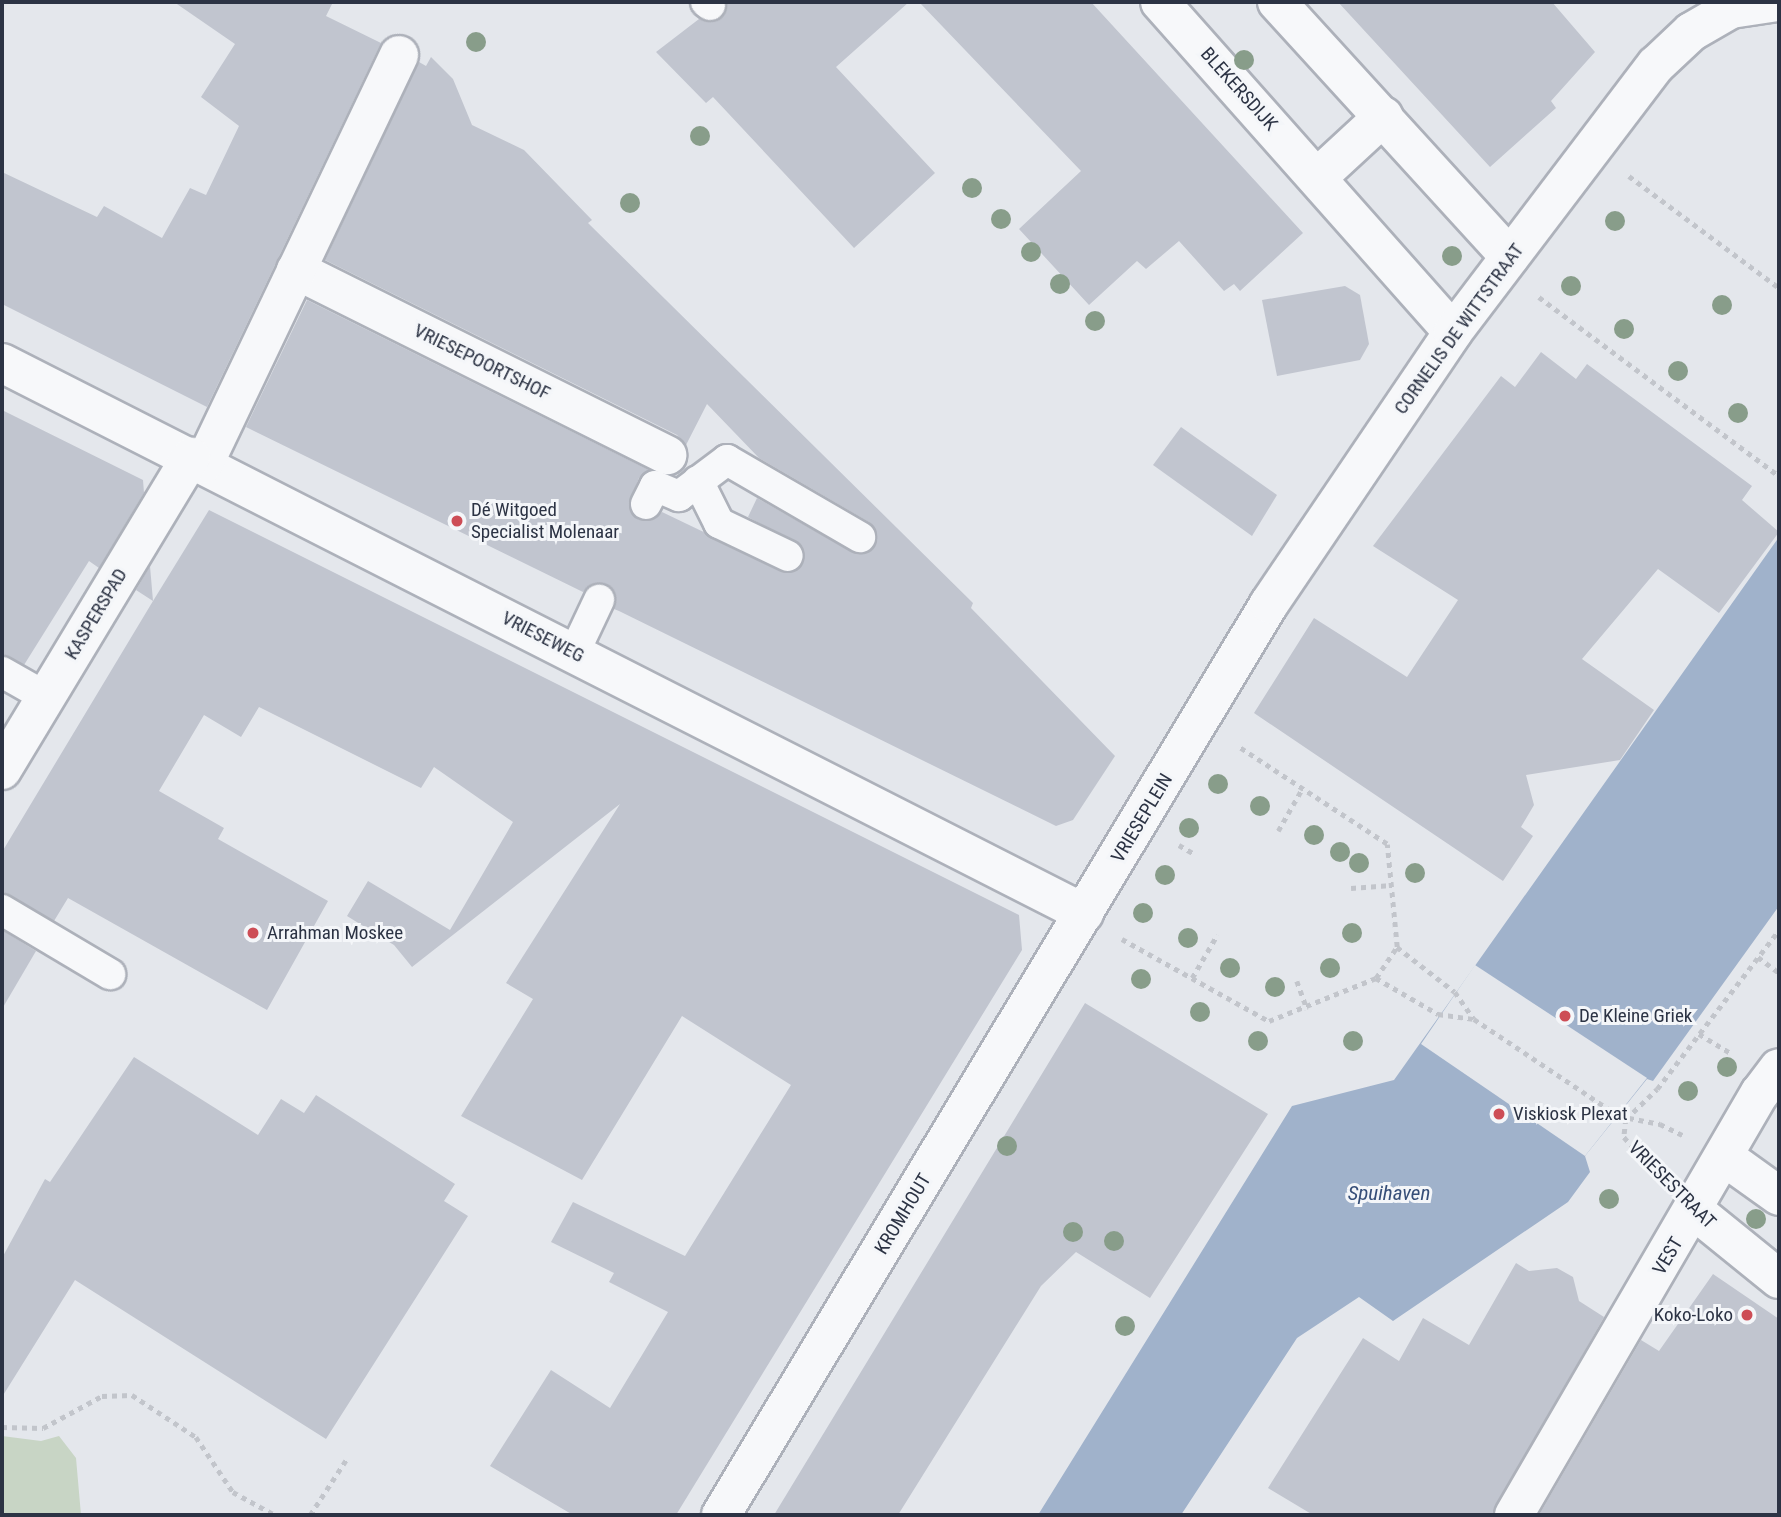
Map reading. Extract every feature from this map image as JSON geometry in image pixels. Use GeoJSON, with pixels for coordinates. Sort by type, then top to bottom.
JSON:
{"type":"FeatureCollection","features":[{"type":"Feature","properties":{"kind":"street","name":"BLEKERSDIJK"},"geometry":{"type":"LineString","coordinates":[[1160,2],[1319,176],[1453,332]]}},
{"type":"Feature","properties":{"kind":"street"},"geometry":{"type":"LineString","coordinates":[[1277,2],[1384,116],[1506,263]]}},
{"type":"Feature","properties":{"kind":"street","name":"CORNELIS DE WITTSTRAAT"},"geometry":{"type":"LineString","coordinates":[[1199,720],[1269,604],[1453,332],[1657,65],[1691,32],[1731,9],[1777,2]]}},
{"type":"Feature","properties":{"kind":"street"},"geometry":{"type":"LineString","coordinates":[[197,460],[296,270],[398,55]]}},
{"type":"Feature","properties":{"kind":"street"},"geometry":{"type":"LineString","coordinates":[[1319,176],[1384,116]]}},
{"type":"Feature","properties":{"kind":"street","name":"VRIESEPOORTSHOF"},"geometry":{"type":"LineString","coordinates":[[296,270],[667,454]]}},
{"type":"Feature","properties":{"kind":"street","name":"VRIESEWEG"},"geometry":{"type":"LineString","coordinates":[[2,363],[1084,913]]}},
{"type":"Feature","properties":{"kind":"street","name":"KASPERSPAD"},"geometry":{"type":"LineString","coordinates":[[2,771],[197,460]]}},
{"type":"Feature","properties":{"kind":"street","name":"VRIESEPLEIN"},"geometry":{"type":"LineString","coordinates":[[1084,913],[1199,720]]}},
{"type":"Feature","properties":{"kind":"street","name":"KROMHOUT"},"geometry":{"type":"LineString","coordinates":[[721,1515],[1084,913]]}},
{"type":"Feature","properties":{"kind":"street","name":"VEST"},"geometry":{"type":"LineString","coordinates":[[1514,1515],[1695,1212],[1760,1093],[1779,1068]]}},
{"type":"Feature","properties":{"kind":"street"},"geometry":{"type":"LineString","coordinates":[[1726,1158],[1779,1196]]}},
{"type":"Feature","properties":{"kind":"street","name":"VRIESESTRAAT"},"geometry":{"type":"LineString","coordinates":[[1695,1212],[1779,1279]]}},
{"type":"Feature","properties":{"kind":"lane"},"geometry":{"type":"LineString","coordinates":[[646,505],[655,486],[679,496],[727,460],[860,537]]}},
{"type":"Feature","properties":{"kind":"lane"},"geometry":{"type":"LineString","coordinates":[[698,481],[719,523],[788,556]]}},
{"type":"Feature","properties":{"kind":"lane"},"geometry":{"type":"LineString","coordinates":[[573,653],[599,600]]}},
{"type":"Feature","properties":{"kind":"lane"},"geometry":{"type":"LineString","coordinates":[[2,672],[46,697]]}},
{"type":"Feature","properties":{"kind":"lane"},"geometry":{"type":"LineString","coordinates":[[2,910],[110,974]]}},
{"type":"Feature","properties":{"kind":"path"},"geometry":{"type":"LineString","coordinates":[[1592,148],[1779,288]]}},
{"type":"Feature","properties":{"kind":"path"},"geometry":{"type":"LineString","coordinates":[[1506,263],[1779,477]]}},
{"type":"Feature","properties":{"kind":"path"},"geometry":{"type":"LineString","coordinates":[[1084,913],[1269,1021],[1307,1009],[1376,978],[1397,947],[1387,844],[1199,720]]}},
{"type":"Feature","properties":{"kind":"path"},"geometry":{"type":"LineString","coordinates":[[1278,831],[1302,789]]}},
{"type":"Feature","properties":{"kind":"path"},"geometry":{"type":"LineString","coordinates":[[1351,888],[1392,885]]}},
{"type":"Feature","properties":{"kind":"path"},"geometry":{"type":"LineString","coordinates":[[1626,1119],[1657,1089],[1779,930]]}},
{"type":"Feature","properties":{"kind":"path"},"geometry":{"type":"LineString","coordinates":[[1192,978],[1217,935]]}},
{"type":"Feature","properties":{"kind":"path","name":"VRIESESTRAAT"},"geometry":{"type":"LineString","coordinates":[[1397,947],[1455,992],[1474,1019],[1626,1119],[1624,1138],[1635,1153],[1695,1212]]}},
{"type":"Feature","properties":{"kind":"path"},"geometry":{"type":"LineString","coordinates":[[1758,957],[1779,973]]}},
{"type":"Feature","properties":{"kind":"path","name":"VRIESESTRAAT"},"geometry":{"type":"LineString","coordinates":[[1376,978],[1438,1014],[1474,1019]]}},
{"type":"Feature","properties":{"kind":"path"},"geometry":{"type":"LineString","coordinates":[[1297,981],[1307,1009]]}},
{"type":"Feature","properties":{"kind":"path"},"geometry":{"type":"LineString","coordinates":[[2,1427],[43,1428],[102,1396],[143,1399],[196,1437],[233,1492],[275,1515]]}},
{"type":"Feature","properties":{"kind":"path"},"geometry":{"type":"LineString","coordinates":[[310,1515],[348,1457]]}},
{"type":"Feature","properties":{"kind":"green space"},"geometry":{"type":"Polygon","coordinates":[[[2,1436],[41,1441],[59,1436],[76,1458],[81,1515],[2,1515],[2,1436]]]}},
{"type":"Feature","properties":{"kind":"water","name":"Spuihaven"},"geometry":{"type":"Polygon","coordinates":[[[1779,537],[1779,906],[1653,1081],[1647,1079],[1585,1156],[1590,1172],[1568,1202],[1393,1321],[1359,1297],[1297,1338],[1181,1515],[1038,1515],[1292,1106],[1394,1080],[1779,537]]]}},
{"type":"Feature","properties":{"kind":"pier"},"geometry":{"type":"Polygon","coordinates":[[[1475,965],[1647,1078],[1585,1156],[1421,1044],[1475,965]]]}},
{"type":"Feature","properties":{"kind":"building"},"geometry":{"type":"Polygon","coordinates":[[[174,2],[333,2],[326,16],[381,43],[207,407],[2,304],[2,172],[97,217],[104,206],[162,238],[190,188],[206,195],[239,126],[201,97],[235,44],[174,2]]]}},
{"type":"Feature","properties":{"kind":"building"},"geometry":{"type":"Polygon","coordinates":[[[727,2],[909,2],[836,67],[935,173],[854,248],[713,97],[706,103],[656,52],[699,19],[717,21],[724,15],[727,2]]]}},
{"type":"Feature","properties":{"kind":"building"},"geometry":{"type":"Polygon","coordinates":[[[919,2],[1091,2],[1303,233],[1240,291],[1234,284],[1224,291],[1179,241],[1146,269],[1137,261],[1089,305],[1019,229],[1081,171],[919,2]]]}},
{"type":"Feature","properties":{"kind":"building"},"geometry":{"type":"Polygon","coordinates":[[[1338,2],[1552,2],[1595,52],[1551,101],[1556,108],[1490,167],[1338,2]]]}},
{"type":"Feature","properties":{"kind":"building"},"geometry":{"type":"Polygon","coordinates":[[[431,57],[453,79],[472,125],[524,150],[592,220],[588,223],[973,603],[971,608],[1115,756],[1073,820],[1056,826],[614,609],[614,591],[607,585],[597,583],[583,592],[246,427],[307,300],[649,470],[639,478],[629,504],[639,520],[655,519],[662,512],[789,573],[803,564],[803,547],[748,517],[757,498],[852,552],[868,552],[875,545],[877,536],[869,522],[759,458],[707,404],[686,445],[677,435],[325,260],[419,62],[426,66],[431,57]]]}},
{"type":"Feature","properties":{"kind":"building"},"geometry":{"type":"Polygon","coordinates":[[[1345,286],[1360,295],[1369,344],[1360,360],[1277,376],[1262,300],[1345,286]]]}},
{"type":"Feature","properties":{"kind":"building"},"geometry":{"type":"Polygon","coordinates":[[[1541,352],[1576,379],[1587,364],[1752,486],[1742,500],[1779,532],[1719,613],[1658,569],[1582,659],[1654,710],[1620,760],[1526,775],[1534,805],[1521,827],[1533,836],[1503,881],[1254,713],[1314,618],[1407,677],[1458,600],[1373,546],[1501,376],[1515,387],[1541,352]]]}},
{"type":"Feature","properties":{"kind":"building"},"geometry":{"type":"Polygon","coordinates":[[[2,410],[143,480],[144,493],[99,568],[89,561],[24,665],[2,655],[2,410]]]}},
{"type":"Feature","properties":{"kind":"building"},"geometry":{"type":"Polygon","coordinates":[[[1181,427],[1277,495],[1252,536],[1153,465],[1181,427]]]}},
{"type":"Feature","properties":{"kind":"building"},"geometry":{"type":"Polygon","coordinates":[[[209,510],[1019,915],[1022,950],[676,1515],[573,1515],[490,1466],[551,1370],[610,1408],[668,1312],[609,1282],[614,1273],[551,1242],[573,1202],[685,1256],[791,1085],[682,1016],[582,1180],[461,1116],[533,999],[506,983],[620,804],[412,967],[394,945],[347,916],[368,881],[450,930],[513,822],[434,767],[421,788],[259,707],[241,737],[204,715],[159,791],[224,828],[218,839],[328,901],[267,1010],[68,898],[54,921],[2,893],[2,852],[209,510]]]}},
{"type":"Feature","properties":{"kind":"building"},"geometry":{"type":"Polygon","coordinates":[[[150,566],[153,601],[136,590],[150,566]]]}},
{"type":"Feature","properties":{"kind":"building"},"geometry":{"type":"Polygon","coordinates":[[[2,930],[36,951],[2,1009],[2,930]]]}},
{"type":"Feature","properties":{"kind":"building"},"geometry":{"type":"Polygon","coordinates":[[[1085,1003],[1268,1114],[1150,1298],[1076,1252],[1041,1286],[898,1515],[774,1515],[1085,1003]]]}},
{"type":"Feature","properties":{"kind":"building"},"geometry":{"type":"Polygon","coordinates":[[[134,1057],[258,1135],[281,1099],[304,1113],[316,1095],[455,1184],[444,1201],[468,1216],[326,1439],[75,1280],[2,1397],[2,1258],[45,1179],[50,1182],[134,1057]]]}},
{"type":"Feature","properties":{"kind":"building"},"geometry":{"type":"Polygon","coordinates":[[[1516,1263],[1529,1271],[1557,1268],[1573,1277],[1579,1301],[1604,1317],[1492,1515],[1313,1515],[1268,1488],[1363,1338],[1399,1361],[1423,1318],[1469,1345],[1516,1263]]]}},
{"type":"Feature","properties":{"kind":"building"},"geometry":{"type":"Polygon","coordinates":[[[1713,1274],[1779,1319],[1779,1515],[1539,1515],[1641,1340],[1659,1351],[1713,1274]]]}},
{"type":"Feature","properties":{"kind":"place","name":"Dé Witgoed Specialist Molenaar"},"geometry":{"type":"Point","coordinates":[457,521]}},
{"type":"Feature","properties":{"kind":"place","name":"Arrahman Moskee"},"geometry":{"type":"Point","coordinates":[253,933]}},
{"type":"Feature","properties":{"kind":"place","name":"De Kleine Griek"},"geometry":{"type":"Point","coordinates":[1565,1016]}},
{"type":"Feature","properties":{"kind":"place","name":"Viskiosk Plexat"},"geometry":{"type":"Point","coordinates":[1499,1114]}},
{"type":"Feature","properties":{"kind":"place","name":"Koko-Loko"},"geometry":{"type":"Point","coordinates":[1747,1315]}}]}
